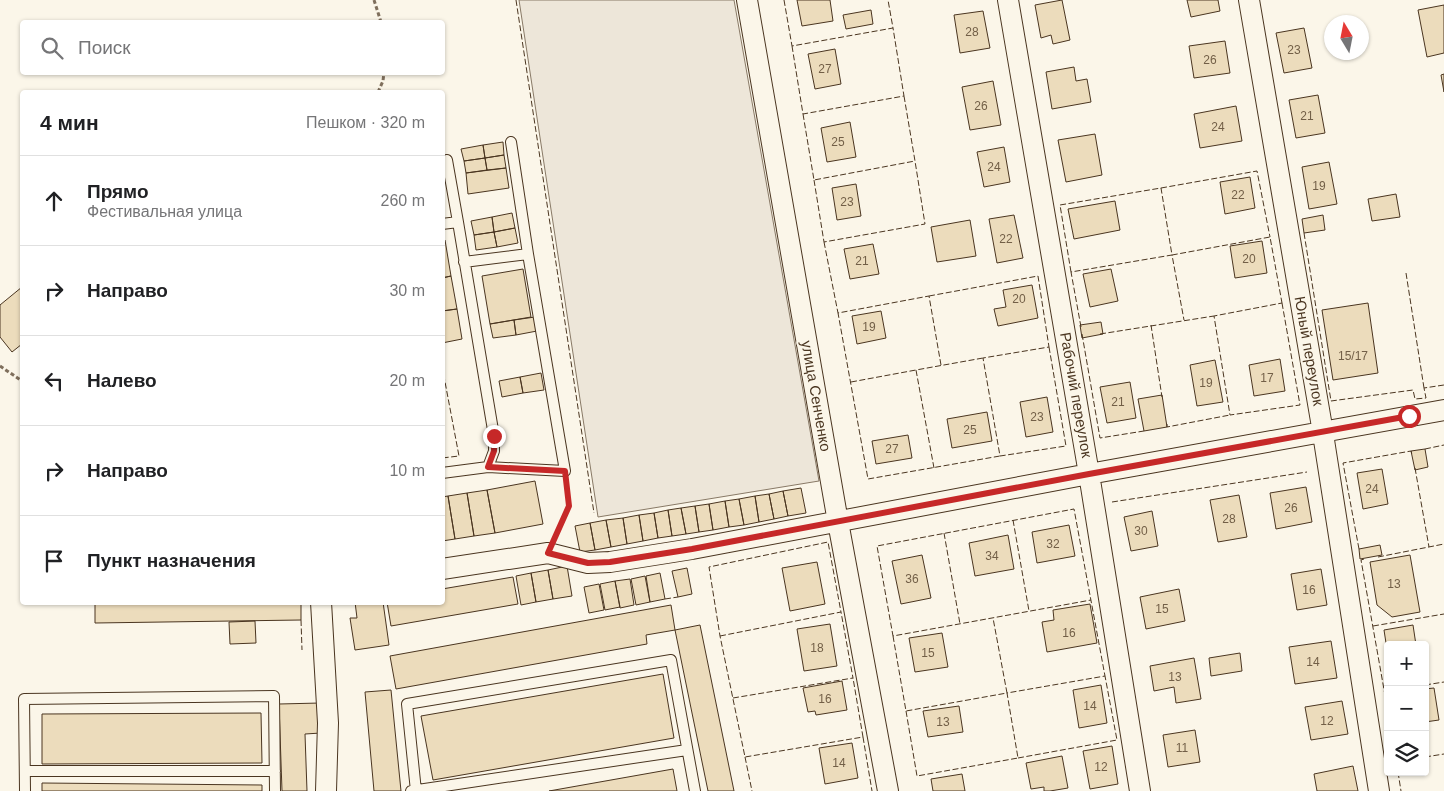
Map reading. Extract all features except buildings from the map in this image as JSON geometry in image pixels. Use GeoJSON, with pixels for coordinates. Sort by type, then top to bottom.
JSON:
{"type":"FeatureCollection","features":[{"type":"Feature","properties":{"kind":"street","name":"улица Сенченко"},"geometry":{"type":"LineString","coordinates":[[747,0],[838,522],[888,791]]}},
{"type":"Feature","properties":{"kind":"street","name":"Рабочий переулок"},"geometry":{"type":"LineString","coordinates":[[1008,0],[1089,474],[1140,791]]}},
{"type":"Feature","properties":{"kind":"street","name":"Юный переулок"},"geometry":{"type":"LineString","coordinates":[[1249,0],[1322,431],[1379,791]]}},
{"type":"Feature","properties":{"kind":"street"},"geometry":{"type":"LineString","coordinates":[[445,569],[548,553],[588,563],[610,562],[838,522],[1089,474],[1444,410]]}},
{"type":"Feature","properties":{"kind":"street"},"geometry":{"type":"LineString","coordinates":[[321,605],[328,724],[326,791]]}},
{"type":"Feature","properties":{"kind":"lane"},"geometry":{"type":"LineString","coordinates":[[445,473],[488,467],[565,471],[511,142]]}},
{"type":"Feature","properties":{"kind":"lane"},"geometry":{"type":"LineString","coordinates":[[447,160],[494,426],[494,451],[488,467]]}},
{"type":"Feature","properties":{"kind":"lane"},"geometry":{"type":"LineString","coordinates":[[445,224],[458,222]]}},
{"type":"Feature","properties":{"kind":"lane"},"geometry":{"type":"LineString","coordinates":[[464,262],[528,254]]}},
{"type":"Feature","properties":{"kind":"lane"},"geometry":{"type":"LineString","coordinates":[[415,791],[407,704],[671,660],[695,791]]}},
{"type":"Feature","properties":{"kind":"lane"},"geometry":{"type":"LineString","coordinates":[[26,791],[24,699],[274,696],[275,791]]}},
{"type":"Feature","properties":{"kind":"lane"},"geometry":{"type":"LineString","coordinates":[[411,791],[687,750]]}},
{"type":"Feature","properties":{"kind":"lane"},"geometry":{"type":"LineString","coordinates":[[25,771],[275,771]]}},
{"type":"Feature","properties":{"kind":"path"},"geometry":{"type":"LineString","coordinates":[[374,0],[380,20]]}},
{"type":"Feature","properties":{"kind":"path"},"geometry":{"type":"LineString","coordinates":[[379,90],[384,81],[384,75]]}},
{"type":"Feature","properties":{"kind":"path"},"geometry":{"type":"LineString","coordinates":[[0,366],[20,380]]}},
{"type":"Feature","properties":{"kind":"path"},"geometry":{"type":"LineString","coordinates":[[548,553],[569,506],[565,471]]}},
{"type":"Feature","properties":{"kind":"shaded area"},"geometry":{"type":"Polygon","coordinates":[[[519,0],[734,0],[819,481],[598,517],[519,0]]]}},
{"type":"Feature","properties":{"kind":"fence"},"geometry":{"type":"LineString","coordinates":[[516,0],[594,513]]}},
{"type":"Feature","properties":{"kind":"fence"},"geometry":{"type":"LineString","coordinates":[[784,0],[792,46],[893,28],[888,0]]}},
{"type":"Feature","properties":{"kind":"fence"},"geometry":{"type":"LineString","coordinates":[[792,46],[803,114],[904,96],[893,28]]}},
{"type":"Feature","properties":{"kind":"fence"},"geometry":{"type":"LineString","coordinates":[[803,114],[814,180],[915,161],[904,96]]}},
{"type":"Feature","properties":{"kind":"fence"},"geometry":{"type":"LineString","coordinates":[[814,180],[824,242],[925,224],[915,161]]}},
{"type":"Feature","properties":{"kind":"fence"},"geometry":{"type":"LineString","coordinates":[[1161,188],[1257,171],[1270,237]]}},
{"type":"Feature","properties":{"kind":"fence"},"geometry":{"type":"LineString","coordinates":[[1071,272],[1060,205],[1161,188],[1172,255],[1270,237],[1282,303]]}},
{"type":"Feature","properties":{"kind":"fence"},"geometry":{"type":"LineString","coordinates":[[1304,233],[1331,401],[1413,390],[1415,399],[1426,398],[1424,388],[1444,385]]}},
{"type":"Feature","properties":{"kind":"fence"},"geometry":{"type":"LineString","coordinates":[[824,242],[838,313]]}},
{"type":"Feature","properties":{"kind":"fence"},"geometry":{"type":"LineString","coordinates":[[1081,327],[1071,272],[1172,255],[1184,320]]}},
{"type":"Feature","properties":{"kind":"fence"},"geometry":{"type":"LineString","coordinates":[[1406,273],[1424,388]]}},
{"type":"Feature","properties":{"kind":"fence"},"geometry":{"type":"LineString","coordinates":[[929,296],[1038,276],[1049,347]]}},
{"type":"Feature","properties":{"kind":"fence"},"geometry":{"type":"LineString","coordinates":[[941,365],[929,296],[838,313],[868,479],[1000,456]]}},
{"type":"Feature","properties":{"kind":"fence"},"geometry":{"type":"LineString","coordinates":[[1282,303],[1300,405],[1230,415],[1214,316],[1282,303]]}},
{"type":"Feature","properties":{"kind":"fence"},"geometry":{"type":"LineString","coordinates":[[1100,334],[1214,316]]}},
{"type":"Feature","properties":{"kind":"fence"},"geometry":{"type":"LineString","coordinates":[[1151,325],[1162,397]]}},
{"type":"Feature","properties":{"kind":"fence"},"geometry":{"type":"LineString","coordinates":[[1082,334],[1100,438],[1144,431]]}},
{"type":"Feature","properties":{"kind":"fence"},"geometry":{"type":"LineString","coordinates":[[1049,347],[1066,446],[1000,456],[983,358],[1049,347]]}},
{"type":"Feature","properties":{"kind":"fence"},"geometry":{"type":"LineString","coordinates":[[934,468],[916,370],[983,358]]}},
{"type":"Feature","properties":{"kind":"fence"},"geometry":{"type":"LineString","coordinates":[[851,382],[916,370]]}},
{"type":"Feature","properties":{"kind":"fence"},"geometry":{"type":"LineString","coordinates":[[445,382],[459,456],[445,458]]}},
{"type":"Feature","properties":{"kind":"fence"},"geometry":{"type":"LineString","coordinates":[[1167,424],[1167,427],[1230,415]]}},
{"type":"Feature","properties":{"kind":"fence"},"geometry":{"type":"LineString","coordinates":[[1425,449],[1444,445]]}},
{"type":"Feature","properties":{"kind":"fence"},"geometry":{"type":"LineString","coordinates":[[1359,549],[1343,463],[1411,451],[1412,454]]}},
{"type":"Feature","properties":{"kind":"fence"},"geometry":{"type":"LineString","coordinates":[[1415,468],[1429,547]]}},
{"type":"Feature","properties":{"kind":"fence"},"geometry":{"type":"LineString","coordinates":[[1112,502],[1307,472]]}},
{"type":"Feature","properties":{"kind":"fence"},"geometry":{"type":"LineString","coordinates":[[906,711],[917,776],[1018,758],[1007,693],[1105,676],[1074,509],[877,546],[893,636],[1091,600]]}},
{"type":"Feature","properties":{"kind":"fence"},"geometry":{"type":"LineString","coordinates":[[1013,520],[1029,611]]}},
{"type":"Feature","properties":{"kind":"fence"},"geometry":{"type":"LineString","coordinates":[[944,533],[960,624]]}},
{"type":"Feature","properties":{"kind":"fence"},"geometry":{"type":"LineString","coordinates":[[720,636],[841,612],[828,542],[709,567],[720,636],[745,757],[863,737],[853,678]]}},
{"type":"Feature","properties":{"kind":"fence"},"geometry":{"type":"LineString","coordinates":[[1378,557],[1444,544]]}},
{"type":"Feature","properties":{"kind":"fence"},"geometry":{"type":"LineString","coordinates":[[1364,559],[1361,560],[1384,689]]}},
{"type":"Feature","properties":{"kind":"fence"},"geometry":{"type":"LineString","coordinates":[[665,599],[678,597]]}},
{"type":"Feature","properties":{"kind":"fence"},"geometry":{"type":"LineString","coordinates":[[733,698],[853,678],[841,612]]}},
{"type":"Feature","properties":{"kind":"fence"},"geometry":{"type":"LineString","coordinates":[[1373,626],[1444,614]]}},
{"type":"Feature","properties":{"kind":"fence"},"geometry":{"type":"LineString","coordinates":[[893,636],[906,711],[1007,693],[993,618]]}},
{"type":"Feature","properties":{"kind":"fence"},"geometry":{"type":"LineString","coordinates":[[301,620],[302,650]]}},
{"type":"Feature","properties":{"kind":"fence"},"geometry":{"type":"LineString","coordinates":[[1018,758],[1117,740],[1105,676]]}},
{"type":"Feature","properties":{"kind":"fence"},"geometry":{"type":"LineString","coordinates":[[1429,684],[1444,682]]}},
{"type":"Feature","properties":{"kind":"fence"},"geometry":{"type":"LineString","coordinates":[[863,737],[872,791]]}},
{"type":"Feature","properties":{"kind":"fence"},"geometry":{"type":"LineString","coordinates":[[1429,756],[1444,754]]}},
{"type":"Feature","properties":{"kind":"fence"},"geometry":{"type":"LineString","coordinates":[[745,757],[752,791]]}},
{"type":"Feature","properties":{"kind":"fence"},"geometry":{"type":"LineString","coordinates":[[1399,776],[1401,791]]}},
{"type":"Feature","properties":{"kind":"route"},"geometry":{"type":"LineString","coordinates":[[494,436],[494,451],[488,467],[565,471],[569,506],[548,553],[588,563],[610,562],[692,549],[1409,416]]}}]}
